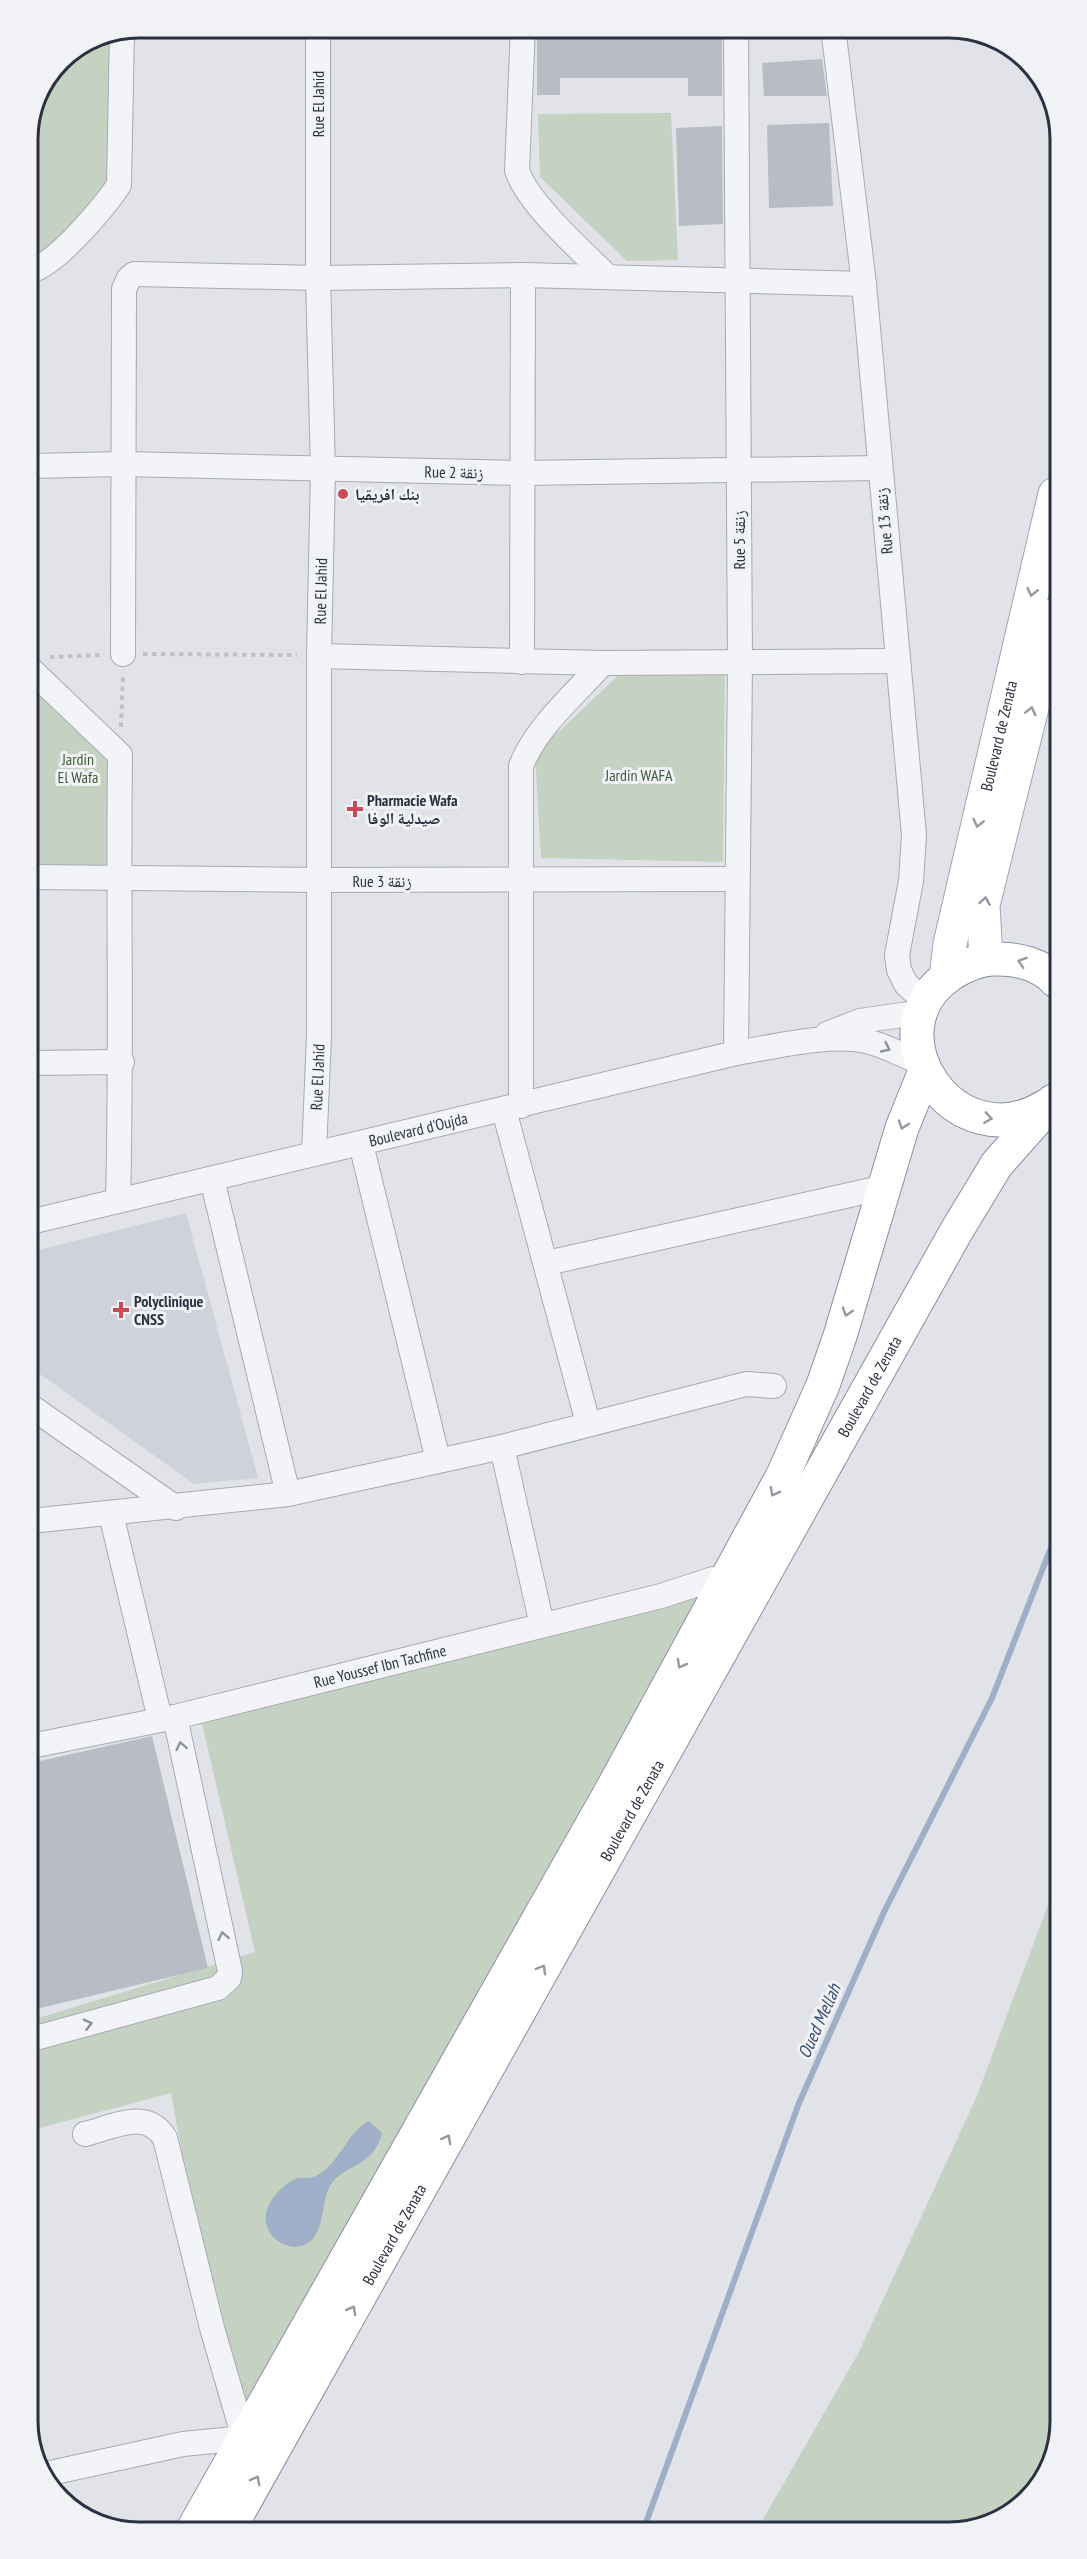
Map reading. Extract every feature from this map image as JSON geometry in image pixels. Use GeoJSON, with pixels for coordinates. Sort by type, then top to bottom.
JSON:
{"type":"FeatureCollection","features":[{"type":"Feature","properties":{"kind":"main road","name":"Boulevard de Zenata"},"geometry":{"type":"LineString","coordinates":[[204,2521],[244,2438],[605,1803],[728,1578],[783,1476],[823,1385],[923,1067],[918,1046],[950,944],[1050,515]]}},
{"type":"Feature","properties":{"kind":"main road","name":"Boulevard de Zenata"},"geometry":{"type":"LineString","coordinates":[[986,959],[983,905],[1050,635]]}},
{"type":"Feature","properties":{"kind":"main road"},"geometry":{"type":"LineString","coordinates":[[932,998],[965,965],[986,959],[1010,958],[1033,965],[1050,976]]}},
{"type":"Feature","properties":{"kind":"main road"},"geometry":{"type":"LineString","coordinates":[[923,1067],[938,1092],[958,1109],[981,1118],[1006,1120],[1031,1115],[1050,1102]]}},
{"type":"Feature","properties":{"kind":"main road","name":"Boulevard de Zenata"},"geometry":{"type":"LineString","coordinates":[[234,2521],[957,1230],[997,1164],[1050,1105]]}},
{"type":"Feature","properties":{"kind":"street","name":"Rue El Jahid"},"geometry":{"type":"LineString","coordinates":[[314,1153],[319,1036],[319,656],[323,470],[318,278],[318,38]]}},
{"type":"Feature","properties":{"kind":"street"},"geometry":{"type":"LineString","coordinates":[[523,38],[517,170],[520,182],[608,278]]}},
{"type":"Feature","properties":{"kind":"street","name":"Rue 5 زنقة"},"geometry":{"type":"LineString","coordinates":[[736,38],[740,663],[736,1053]]}},
{"type":"Feature","properties":{"kind":"street","name":"Rue 13 زنقة"},"geometry":{"type":"LineString","coordinates":[[834,38],[864,284],[914,835],[911,881],[897,954],[899,970],[906,984],[932,998]]}},
{"type":"Feature","properties":{"kind":"street"},"geometry":{"type":"LineString","coordinates":[[38,268],[51,260],[109,201],[119,185],[122,39]]}},
{"type":"Feature","properties":{"kind":"street"},"geometry":{"type":"LineString","coordinates":[[123,654],[124,289],[129,278],[134,274],[318,278],[523,275],[864,284]]}},
{"type":"Feature","properties":{"kind":"street"},"geometry":{"type":"LineString","coordinates":[[522,662],[523,275]]}},
{"type":"Feature","properties":{"kind":"street","name":"Rue 2 زنقة"},"geometry":{"type":"LineString","coordinates":[[38,466],[123,464],[521,473],[879,468]]}},
{"type":"Feature","properties":{"kind":"street"},"geometry":{"type":"LineString","coordinates":[[319,656],[603,663],[897,661]]}},
{"type":"Feature","properties":{"kind":"street"},"geometry":{"type":"LineString","coordinates":[[588,1423],[547,1263],[512,1108],[520,881],[521,766],[539,735],[603,663]]}},
{"type":"Feature","properties":{"kind":"street"},"geometry":{"type":"LineString","coordinates":[[38,667],[120,755],[118,878],[122,1062],[118,1201]]}},
{"type":"Feature","properties":{"kind":"street","name":"Rue 3 زنقة"},"geometry":{"type":"LineString","coordinates":[[38,877],[520,881],[736,879]]}},
{"type":"Feature","properties":{"kind":"street","name":"Boulevard d'Oujda"},"geometry":{"type":"LineString","coordinates":[[808,1042],[860,1021],[932,998]]}},
{"type":"Feature","properties":{"kind":"street","name":"Boulevard d'Oujda"},"geometry":{"type":"LineString","coordinates":[[38,1220],[736,1053],[808,1042],[854,1039],[868,1041],[923,1067]]}},
{"type":"Feature","properties":{"kind":"street"},"geometry":{"type":"LineString","coordinates":[[38,1063],[122,1062]]}},
{"type":"Feature","properties":{"kind":"street"},"geometry":{"type":"LineString","coordinates":[[361,1144],[438,1460]]}},
{"type":"Feature","properties":{"kind":"street"},"geometry":{"type":"LineString","coordinates":[[212,1179],[288,1494]]}},
{"type":"Feature","properties":{"kind":"street"},"geometry":{"type":"LineString","coordinates":[[547,1263],[885,1187]]}},
{"type":"Feature","properties":{"kind":"street"},"geometry":{"type":"LineString","coordinates":[[38,1520],[176,1508],[288,1494],[502,1447],[746,1384],[774,1386]]}},
{"type":"Feature","properties":{"kind":"street"},"geometry":{"type":"LineString","coordinates":[[38,1412],[176,1508]]}},
{"type":"Feature","properties":{"kind":"street"},"geometry":{"type":"LineString","coordinates":[[502,1447],[542,1625]]}},
{"type":"Feature","properties":{"kind":"street"},"geometry":{"type":"LineString","coordinates":[[38,2037],[218,1988],[229,1978],[231,1971],[167,1718],[111,1514]]}},
{"type":"Feature","properties":{"kind":"street","name":"Rue Youssef Ibn Tachfine"},"geometry":{"type":"LineString","coordinates":[[38,1745],[167,1718],[661,1596],[713,1578],[728,1578]]}},
{"type":"Feature","properties":{"kind":"street"},"geometry":{"type":"LineString","coordinates":[[52,2473],[183,2444],[244,2438],[212,2328],[165,2138],[158,2126],[148,2121],[136,2121],[85,2134]]}},
{"type":"Feature","properties":{"kind":"path"},"geometry":{"type":"LineString","coordinates":[[38,663],[123,654],[319,656]]}},
{"type":"Feature","properties":{"kind":"path"},"geometry":{"type":"LineString","coordinates":[[120,755],[123,654]]}},
{"type":"Feature","properties":{"kind":"shaded area","name":"Polyclinique CNSS"},"geometry":{"type":"Polygon","coordinates":[[[186,1213],[258,1478],[194,1484],[38,1373],[38,1250],[186,1213]]]}},
{"type":"Feature","properties":{"kind":"green space"},"geometry":{"type":"Polygon","coordinates":[[[128,39],[125,173],[38,269],[38,132],[41,113],[48,94],[58,77],[88,51],[106,43],[128,39]]]}},
{"type":"Feature","properties":{"kind":"green space"},"geometry":{"type":"Polygon","coordinates":[[[671,113],[678,260],[627,261],[540,177],[538,114],[671,113]]]}},
{"type":"Feature","properties":{"kind":"green space","name":"Jardin WAFA"},"geometry":{"type":"Polygon","coordinates":[[[725,669],[723,862],[541,858],[535,754],[623,671],[725,669]]]}},
{"type":"Feature","properties":{"kind":"green space","name":"Jardin El Wafa"},"geometry":{"type":"Polygon","coordinates":[[[38,674],[129,748],[118,878],[38,877],[38,674]]]}},
{"type":"Feature","properties":{"kind":"green space"},"geometry":{"type":"Polygon","coordinates":[[[707,1590],[233,2434],[171,2093],[38,2128],[38,2018],[255,1952],[199,1711],[707,1590]]]}},
{"type":"Feature","properties":{"kind":"green space"},"geometry":{"type":"Polygon","coordinates":[[[1050,1899],[1050,2420],[1044,2453],[1036,2471],[1029,2482],[1010,2501],[993,2511],[968,2520],[948,2522],[762,2522],[858,2354],[977,2096],[1050,1899]]]}},
{"type":"Feature","properties":{"kind":"water"},"geometry":{"type":"Polygon","coordinates":[[[369,2121],[382,2133],[378,2145],[365,2160],[343,2173],[330,2186],[320,2225],[314,2237],[307,2244],[299,2247],[282,2244],[269,2231],[266,2223],[270,2203],[287,2183],[298,2178],[314,2177],[324,2171],[361,2126],[369,2121]]]}},
{"type":"Feature","properties":{"kind":"building"},"geometry":{"type":"Polygon","coordinates":[[[537,38],[722,38],[722,96],[688,96],[688,78],[560,78],[560,95],[537,95],[537,38]]]}},
{"type":"Feature","properties":{"kind":"building"},"geometry":{"type":"Polygon","coordinates":[[[822,59],[827,96],[764,96],[762,63],[822,59]]]}},
{"type":"Feature","properties":{"kind":"building"},"geometry":{"type":"Polygon","coordinates":[[[829,123],[833,206],[769,208],[767,125],[829,123]]]}},
{"type":"Feature","properties":{"kind":"building"},"geometry":{"type":"Polygon","coordinates":[[[722,126],[723,224],[679,226],[676,128],[722,126]]]}},
{"type":"Feature","properties":{"kind":"building"},"geometry":{"type":"Polygon","coordinates":[[[152,1736],[208,1968],[38,2009],[38,1761],[152,1736]]]}},
{"type":"Feature","properties":{"kind":"waterway","name":"Oued Mellah"},"geometry":{"type":"LineString","coordinates":[[646,2522],[799,2103],[884,1912],[992,1698],[1050,1550]]}},
{"type":"Feature","properties":{"kind":"place","name":"بنك افريقيا"},"geometry":{"type":"Point","coordinates":[343,494]}},
{"type":"Feature","properties":{"kind":"place","name":"Pharmacie Wafa صيدلية الوفا"},"geometry":{"type":"Point","coordinates":[355,809]}},
{"type":"Feature","properties":{"kind":"place","name":"Polyclinique CNSS"},"geometry":{"type":"Point","coordinates":[121,1310]}}]}
